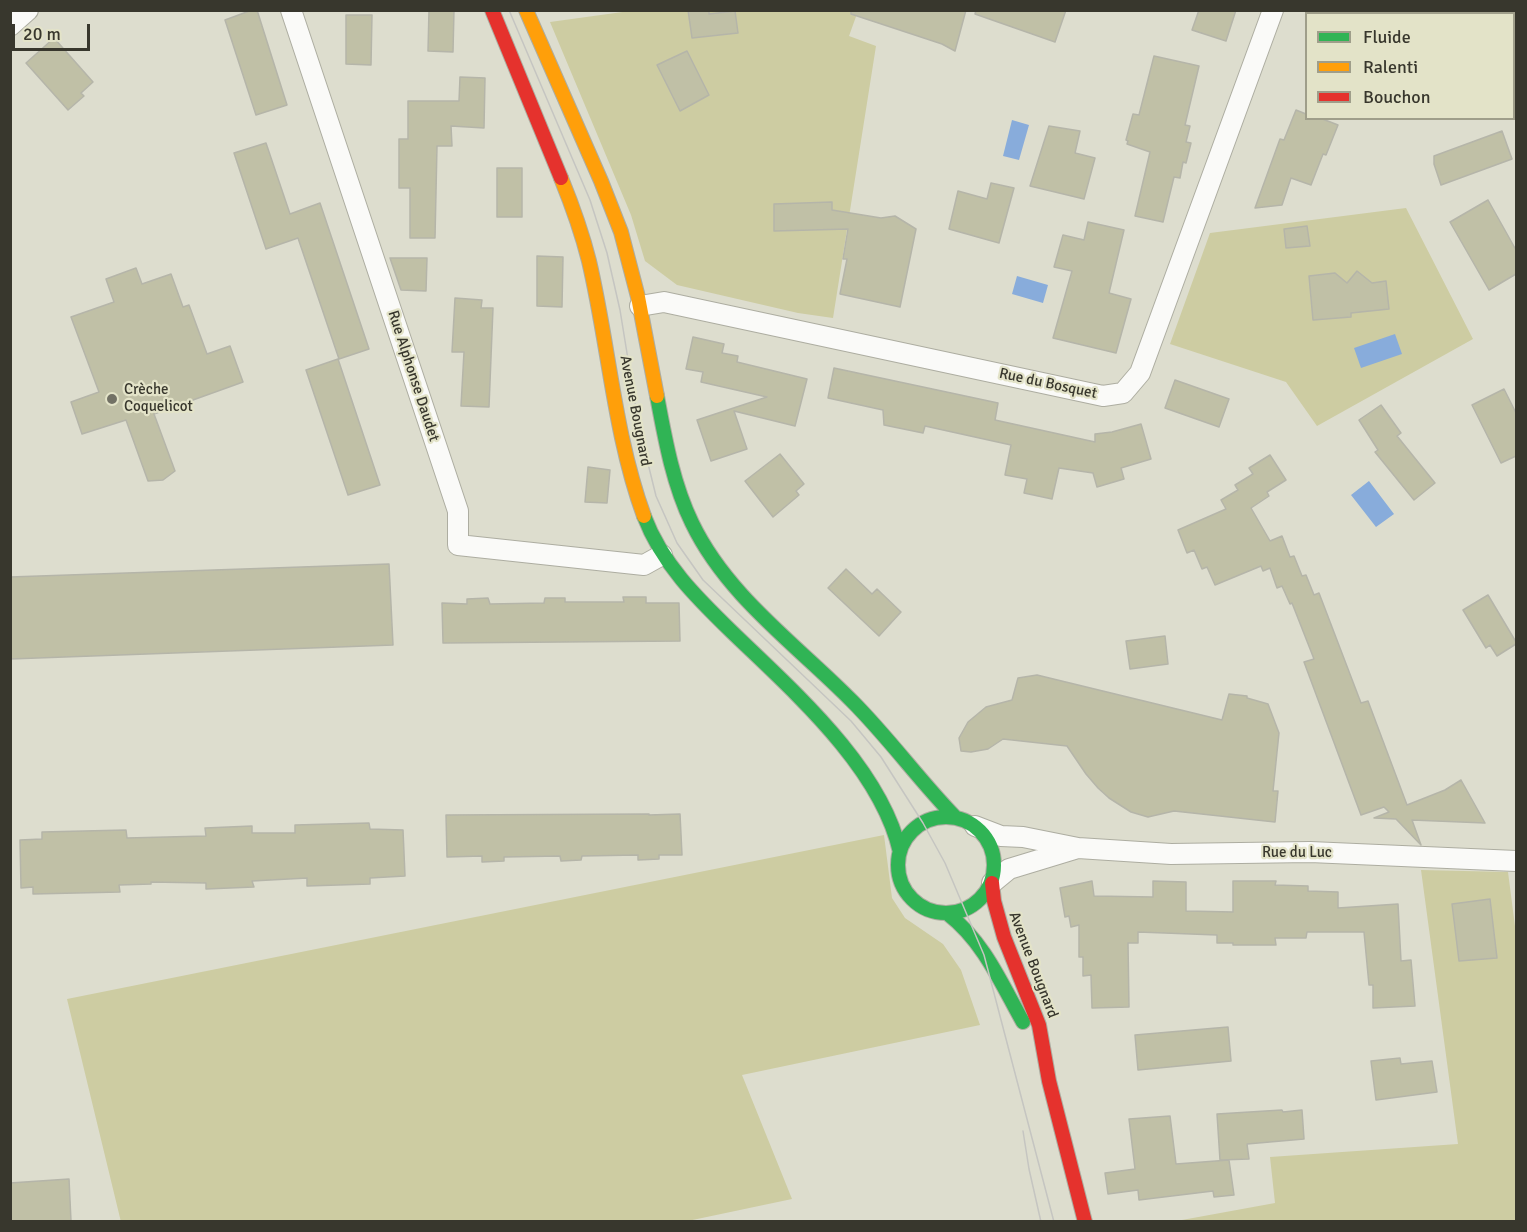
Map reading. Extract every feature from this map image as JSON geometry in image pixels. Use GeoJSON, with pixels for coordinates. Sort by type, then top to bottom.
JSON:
{"type":"FeatureCollection","features":[{"type":"Feature","properties":{"kind":"main road","name":"Avenue Bougnard"},"geometry":{"type":"LineString","coordinates":[[492,10],[572,206],[589,261],[621,439],[640,505],[662,555],[687,588],[831,731],[856,763],[897,832],[900,852],[898,866],[907,893],[917,904],[932,911],[948,914],[962,923],[975,938],[1044,1059]]}},
{"type":"Feature","properties":{"kind":"main road","name":"Avenue Bougnard"},"geometry":{"type":"LineString","coordinates":[[526,10],[606,194],[625,244],[640,306],[662,427],[679,493],[695,531],[719,570],[782,636],[852,700],[941,804],[955,817],[975,826],[986,837],[993,851],[995,867],[992,903],[1040,1028],[1044,1059],[1085,1221]]}},
{"type":"Feature","properties":{"kind":"main road"},"geometry":{"type":"LineString","coordinates":[[900,852],[905,840],[923,823],[938,817],[955,817]]}},
{"type":"Feature","properties":{"kind":"main road"},"geometry":{"type":"LineString","coordinates":[[948,914],[967,909],[977,903],[992,883]]}},
{"type":"Feature","properties":{"kind":"street"},"geometry":{"type":"LineString","coordinates":[[10,26],[28,10]]}},
{"type":"Feature","properties":{"kind":"street","name":"Rue Alphonse Daudet"},"geometry":{"type":"LineString","coordinates":[[291,10],[458,511],[458,545],[644,565],[662,555]]}},
{"type":"Feature","properties":{"kind":"street","name":"Rue du Bosquet"},"geometry":{"type":"LineString","coordinates":[[640,306],[664,302],[1102,396],[1123,393],[1140,373],[1273,10]]}},
{"type":"Feature","properties":{"kind":"street","name":"Rue du Luc"},"geometry":{"type":"LineString","coordinates":[[975,826],[1001,836],[1023,837],[1078,848],[1172,854],[1310,852],[1516,861]]}},
{"type":"Feature","properties":{"kind":"street","name":"Rue du Luc"},"geometry":{"type":"LineString","coordinates":[[992,883],[1009,869],[1078,848]]}},
{"type":"Feature","properties":{"kind":"green space"},"geometry":{"type":"Polygon","coordinates":[[[637,10],[858,11],[849,36],[876,46],[833,318],[798,313],[677,285],[645,261],[631,215],[550,22],[637,10]]]}},
{"type":"Feature","properties":{"kind":"green space"},"geometry":{"type":"Polygon","coordinates":[[[1406,208],[1473,339],[1317,426],[1286,382],[1170,344],[1210,233],[1406,208]]]}},
{"type":"Feature","properties":{"kind":"green space"},"geometry":{"type":"Polygon","coordinates":[[[884,835],[892,898],[905,918],[943,944],[961,970],[980,1025],[742,1075],[792,1199],[683,1222],[121,1222],[67,999],[884,835]]]}},
{"type":"Feature","properties":{"kind":"green space"},"geometry":{"type":"Polygon","coordinates":[[[1421,870],[1508,872],[1516,934],[1516,1221],[1171,1222],[1275,1203],[1270,1157],[1458,1144],[1421,870]]]}},
{"type":"Feature","properties":{"kind":"water"},"geometry":{"type":"Polygon","coordinates":[[[1012,120],[1029,125],[1019,160],[1003,156],[1012,120]]]}},
{"type":"Feature","properties":{"kind":"water"},"geometry":{"type":"Polygon","coordinates":[[[1017,276],[1048,285],[1043,303],[1012,294],[1017,276]]]}},
{"type":"Feature","properties":{"kind":"water"},"geometry":{"type":"Polygon","coordinates":[[[1395,334],[1402,354],[1361,368],[1354,348],[1395,334]]]}},
{"type":"Feature","properties":{"kind":"water"},"geometry":{"type":"Polygon","coordinates":[[[1369,481],[1394,514],[1376,527],[1351,495],[1369,481]]]}},
{"type":"Feature","properties":{"kind":"building"},"geometry":{"type":"Polygon","coordinates":[[[257,10],[287,105],[256,115],[225,20],[257,10]]]}},
{"type":"Feature","properties":{"kind":"building"},"geometry":{"type":"Polygon","coordinates":[[[429,10],[454,10],[453,52],[428,51],[429,10]]]}},
{"type":"Feature","properties":{"kind":"building"},"geometry":{"type":"Polygon","coordinates":[[[688,10],[709,10],[709,14],[735,11],[738,33],[692,38],[688,10]]]}},
{"type":"Feature","properties":{"kind":"building"},"geometry":{"type":"Polygon","coordinates":[[[851,10],[966,10],[955,51],[942,44],[851,14],[851,10]]]}},
{"type":"Feature","properties":{"kind":"building"},"geometry":{"type":"Polygon","coordinates":[[[976,10],[1066,10],[1055,42],[975,14],[976,10]]]}},
{"type":"Feature","properties":{"kind":"building"},"geometry":{"type":"Polygon","coordinates":[[[1199,10],[1236,10],[1226,41],[1192,30],[1199,10]]]}},
{"type":"Feature","properties":{"kind":"building"},"geometry":{"type":"Polygon","coordinates":[[[346,15],[372,15],[371,65],[346,64],[346,15]]]}},
{"type":"Feature","properties":{"kind":"building"},"geometry":{"type":"Polygon","coordinates":[[[54,38],[93,82],[81,93],[84,96],[68,110],[26,63],[54,38]]]}},
{"type":"Feature","properties":{"kind":"building"},"geometry":{"type":"Polygon","coordinates":[[[687,51],[709,95],[680,111],[657,65],[687,51]]]}},
{"type":"Feature","properties":{"kind":"building"},"geometry":{"type":"Polygon","coordinates":[[[1154,56],[1199,66],[1185,125],[1190,126],[1186,142],[1191,143],[1186,163],[1183,162],[1180,178],[1174,177],[1163,222],[1135,216],[1150,152],[1127,144],[1126,140],[1133,114],[1139,115],[1154,56]]]}},
{"type":"Feature","properties":{"kind":"building"},"geometry":{"type":"Polygon","coordinates":[[[460,77],[485,78],[484,128],[451,126],[452,146],[437,146],[435,238],[410,238],[410,188],[399,188],[399,139],[408,139],[408,101],[459,101],[460,77]]]}},
{"type":"Feature","properties":{"kind":"building"},"geometry":{"type":"Polygon","coordinates":[[[1296,110],[1305,114],[1305,120],[1325,120],[1338,125],[1311,185],[1291,178],[1282,205],[1255,208],[1280,139],[1284,140],[1296,110]]]}},
{"type":"Feature","properties":{"kind":"building"},"geometry":{"type":"Polygon","coordinates":[[[1049,126],[1080,131],[1075,153],[1095,158],[1084,199],[1030,186],[1049,126]]]}},
{"type":"Feature","properties":{"kind":"building"},"geometry":{"type":"Polygon","coordinates":[[[1502,131],[1512,159],[1441,185],[1434,164],[1434,156],[1502,131]]]}},
{"type":"Feature","properties":{"kind":"building"},"geometry":{"type":"Polygon","coordinates":[[[266,143],[290,214],[320,203],[369,349],[339,359],[298,238],[266,249],[234,153],[266,143]]]}},
{"type":"Feature","properties":{"kind":"building"},"geometry":{"type":"Polygon","coordinates":[[[497,168],[522,168],[522,217],[497,217],[497,168]]]}},
{"type":"Feature","properties":{"kind":"building"},"geometry":{"type":"Polygon","coordinates":[[[991,183],[1014,188],[999,243],[949,229],[958,191],[987,199],[991,183]]]}},
{"type":"Feature","properties":{"kind":"building"},"geometry":{"type":"Polygon","coordinates":[[[1488,200],[1516,250],[1516,274],[1489,290],[1450,222],[1488,200]]]}},
{"type":"Feature","properties":{"kind":"building"},"geometry":{"type":"Polygon","coordinates":[[[832,202],[832,210],[881,218],[895,216],[916,229],[900,307],[840,294],[847,259],[843,259],[848,229],[774,231],[774,204],[832,202]]]}},
{"type":"Feature","properties":{"kind":"building"},"geometry":{"type":"Polygon","coordinates":[[[1088,222],[1124,230],[1109,293],[1131,299],[1116,353],[1053,338],[1072,271],[1054,267],[1063,235],[1084,240],[1088,222]]]}},
{"type":"Feature","properties":{"kind":"building"},"geometry":{"type":"Polygon","coordinates":[[[1307,226],[1310,246],[1286,248],[1284,229],[1307,226]]]}},
{"type":"Feature","properties":{"kind":"building"},"geometry":{"type":"Polygon","coordinates":[[[537,256],[563,257],[562,307],[537,306],[537,256]]]}},
{"type":"Feature","properties":{"kind":"building"},"geometry":{"type":"Polygon","coordinates":[[[390,258],[427,258],[426,291],[401,290],[390,258]]]}},
{"type":"Feature","properties":{"kind":"building"},"geometry":{"type":"Polygon","coordinates":[[[136,268],[142,284],[171,274],[183,307],[189,305],[207,354],[230,346],[243,382],[154,414],[175,471],[163,480],[148,481],[126,420],[82,434],[71,402],[99,392],[71,317],[114,302],[106,279],[136,268]]]}},
{"type":"Feature","properties":{"kind":"building"},"geometry":{"type":"Polygon","coordinates":[[[1357,271],[1372,283],[1386,281],[1389,309],[1351,313],[1351,317],[1313,320],[1309,276],[1335,273],[1347,283],[1357,271]]]}},
{"type":"Feature","properties":{"kind":"building"},"geometry":{"type":"Polygon","coordinates":[[[455,298],[482,300],[481,308],[493,308],[489,407],[461,406],[464,352],[452,352],[455,298]]]}},
{"type":"Feature","properties":{"kind":"building"},"geometry":{"type":"Polygon","coordinates":[[[693,337],[724,344],[722,353],[738,356],[737,362],[807,379],[795,426],[734,411],[747,449],[711,461],[697,420],[767,397],[701,382],[703,372],[686,369],[693,337]]]}},
{"type":"Feature","properties":{"kind":"building"},"geometry":{"type":"Polygon","coordinates":[[[338,359],[380,485],[348,495],[306,370],[338,359]]]}},
{"type":"Feature","properties":{"kind":"building"},"geometry":{"type":"Polygon","coordinates":[[[834,368],[998,403],[995,420],[1095,442],[1095,434],[1141,424],[1151,459],[1121,468],[1124,479],[1097,487],[1093,473],[1059,468],[1052,499],[1024,493],[1027,479],[1005,475],[1011,445],[925,426],[923,433],[884,425],[883,410],[828,398],[834,368]]]}},
{"type":"Feature","properties":{"kind":"building"},"geometry":{"type":"Polygon","coordinates":[[[1175,380],[1229,399],[1219,427],[1165,408],[1175,380]]]}},
{"type":"Feature","properties":{"kind":"building"},"geometry":{"type":"Polygon","coordinates":[[[1504,389],[1516,413],[1516,456],[1501,463],[1472,405],[1504,389]]]}},
{"type":"Feature","properties":{"kind":"building"},"geometry":{"type":"Polygon","coordinates":[[[1381,405],[1401,433],[1397,436],[1435,483],[1414,500],[1375,452],[1378,450],[1359,420],[1381,405]]]}},
{"type":"Feature","properties":{"kind":"building"},"geometry":{"type":"Polygon","coordinates":[[[780,454],[804,484],[796,491],[799,495],[773,517],[745,481],[780,454]]]}},
{"type":"Feature","properties":{"kind":"building"},"geometry":{"type":"Polygon","coordinates":[[[1270,455],[1286,480],[1267,492],[1269,496],[1251,508],[1270,541],[1282,536],[1290,557],[1294,556],[1302,576],[1306,575],[1314,595],[1319,593],[1361,703],[1368,701],[1407,805],[1445,790],[1461,780],[1485,823],[1412,820],[1421,845],[1396,819],[1374,818],[1389,812],[1384,807],[1361,815],[1304,662],[1314,659],[1292,603],[1290,604],[1282,586],[1277,588],[1270,568],[1263,571],[1261,566],[1215,585],[1207,567],[1202,569],[1194,550],[1187,553],[1178,530],[1226,509],[1221,500],[1238,490],[1235,485],[1253,474],[1249,468],[1270,455]]]}},
{"type":"Feature","properties":{"kind":"building"},"geometry":{"type":"Polygon","coordinates":[[[588,467],[610,470],[607,503],[585,502],[588,467]]]}},
{"type":"Feature","properties":{"kind":"building"},"geometry":{"type":"Polygon","coordinates":[[[389,564],[393,645],[10,659],[10,577],[389,564]]]}},
{"type":"Feature","properties":{"kind":"building"},"geometry":{"type":"Polygon","coordinates":[[[846,569],[872,594],[877,589],[901,612],[879,636],[828,588],[846,569]]]}},
{"type":"Feature","properties":{"kind":"building"},"geometry":{"type":"Polygon","coordinates":[[[1488,595],[1516,642],[1497,656],[1490,645],[1486,648],[1463,610],[1488,595]]]}},
{"type":"Feature","properties":{"kind":"building"},"geometry":{"type":"Polygon","coordinates":[[[623,597],[646,597],[646,603],[679,603],[680,641],[443,643],[442,603],[467,604],[467,599],[488,598],[490,604],[544,603],[545,598],[565,598],[565,602],[624,602],[623,597]]]}},
{"type":"Feature","properties":{"kind":"building"},"geometry":{"type":"Polygon","coordinates":[[[1165,636],[1168,664],[1130,669],[1126,641],[1165,636]]]}},
{"type":"Feature","properties":{"kind":"building"},"geometry":{"type":"Polygon","coordinates":[[[1037,675],[1222,720],[1229,694],[1247,696],[1247,698],[1268,704],[1279,733],[1273,791],[1278,791],[1275,822],[1174,811],[1148,817],[1131,812],[1098,788],[1067,746],[1003,739],[988,749],[961,751],[959,738],[968,722],[986,707],[1012,700],[1018,678],[1037,675]]]}},
{"type":"Feature","properties":{"kind":"building"},"geometry":{"type":"Polygon","coordinates":[[[680,814],[682,855],[659,855],[659,859],[638,860],[638,855],[582,856],[581,860],[561,861],[560,856],[504,857],[504,861],[482,862],[482,856],[447,857],[446,815],[680,814]]]}},
{"type":"Feature","properties":{"kind":"building"},"geometry":{"type":"Polygon","coordinates":[[[369,823],[370,829],[403,830],[405,876],[370,878],[370,884],[307,886],[307,878],[252,881],[254,887],[206,889],[206,883],[151,882],[151,884],[119,885],[120,892],[33,894],[33,887],[21,888],[20,840],[42,839],[42,832],[126,830],[127,838],[206,836],[205,828],[252,826],[252,833],[295,833],[295,825],[369,823]]]}},
{"type":"Feature","properties":{"kind":"building"},"geometry":{"type":"Polygon","coordinates":[[[1092,881],[1094,896],[1153,897],[1153,881],[1186,882],[1186,911],[1233,912],[1233,881],[1276,881],[1275,885],[1308,886],[1308,891],[1338,892],[1338,908],[1398,904],[1401,961],[1411,960],[1415,1006],[1373,1008],[1373,985],[1369,985],[1364,932],[1307,932],[1306,938],[1275,938],[1276,945],[1233,945],[1233,943],[1217,943],[1217,935],[1138,932],[1138,943],[1128,943],[1129,1007],[1092,1008],[1091,975],[1083,976],[1083,957],[1079,957],[1079,925],[1071,927],[1069,916],[1065,917],[1060,888],[1092,881]]]}},
{"type":"Feature","properties":{"kind":"building"},"geometry":{"type":"Polygon","coordinates":[[[1490,899],[1497,958],[1459,961],[1452,904],[1490,899]]]}},
{"type":"Feature","properties":{"kind":"building"},"geometry":{"type":"Polygon","coordinates":[[[1228,1027],[1231,1061],[1138,1070],[1135,1035],[1228,1027]]]}},
{"type":"Feature","properties":{"kind":"building"},"geometry":{"type":"Polygon","coordinates":[[[1400,1058],[1401,1064],[1432,1061],[1437,1092],[1376,1100],[1371,1061],[1400,1058]]]}},
{"type":"Feature","properties":{"kind":"building"},"geometry":{"type":"Polygon","coordinates":[[[1282,1110],[1283,1112],[1302,1110],[1304,1139],[1247,1144],[1249,1159],[1220,1160],[1217,1114],[1282,1110]]]}},
{"type":"Feature","properties":{"kind":"building"},"geometry":{"type":"Polygon","coordinates":[[[1170,1116],[1176,1164],[1229,1160],[1234,1195],[1214,1197],[1213,1191],[1139,1200],[1138,1190],[1108,1194],[1105,1173],[1135,1169],[1129,1119],[1170,1116]]]}},
{"type":"Feature","properties":{"kind":"building"},"geometry":{"type":"Polygon","coordinates":[[[69,1179],[71,1221],[10,1221],[10,1183],[69,1179]]]}},
{"type":"Feature","properties":{"kind":"tram line"},"geometry":{"type":"LineString","coordinates":[[509,10],[590,200],[607,253],[620,310],[639,427],[656,496],[677,543],[703,580],[851,721],[881,757],[923,823],[945,863],[984,955],[1054,1222]]}},
{"type":"Feature","properties":{"kind":"tram line"},"geometry":{"type":"LineString","coordinates":[[1023,1131],[1041,1222]]}},
{"type":"Feature","properties":{"kind":"traffic: fast"},"geometry":{"type":"LineString","coordinates":[[657,396],[667,445],[685,508],[707,549],[724,574],[764,618],[866,715],[955,817]]}},
{"type":"Feature","properties":{"kind":"traffic: fast"},"geometry":{"type":"LineString","coordinates":[[644,516],[660,550],[682,579],[706,606],[807,705],[855,761],[890,821],[900,852]]}},
{"type":"Feature","properties":{"kind":"traffic: fast"},"geometry":{"type":"LineString","coordinates":[[946,817],[964,821],[980,831],[990,847],[994,865],[990,883],[980,899],[964,909],[946,913],[928,909],[912,899],[902,883],[898,865],[902,847],[912,831],[928,821],[946,817]]}},
{"type":"Feature","properties":{"kind":"traffic: fast"},"geometry":{"type":"LineString","coordinates":[[948,914],[961,925],[982,950],[1023,1022]]}},
{"type":"Feature","properties":{"kind":"traffic: slow"},"geometry":{"type":"LineString","coordinates":[[526,10],[621,232],[638,297],[657,396]]}},
{"type":"Feature","properties":{"kind":"traffic: slow"},"geometry":{"type":"LineString","coordinates":[[561,178],[589,261],[619,422],[644,516]]}},
{"type":"Feature","properties":{"kind":"traffic: jam"},"geometry":{"type":"LineString","coordinates":[[492,10],[561,178]]}},
{"type":"Feature","properties":{"kind":"traffic: jam"},"geometry":{"type":"LineString","coordinates":[[992,883],[994,901],[1004,937],[1039,1025],[1049,1081],[1085,1222]]}},
{"type":"Feature","properties":{"kind":"place","name":"Crèche Coquelicot"},"geometry":{"type":"Point","coordinates":[112,399]}}]}
